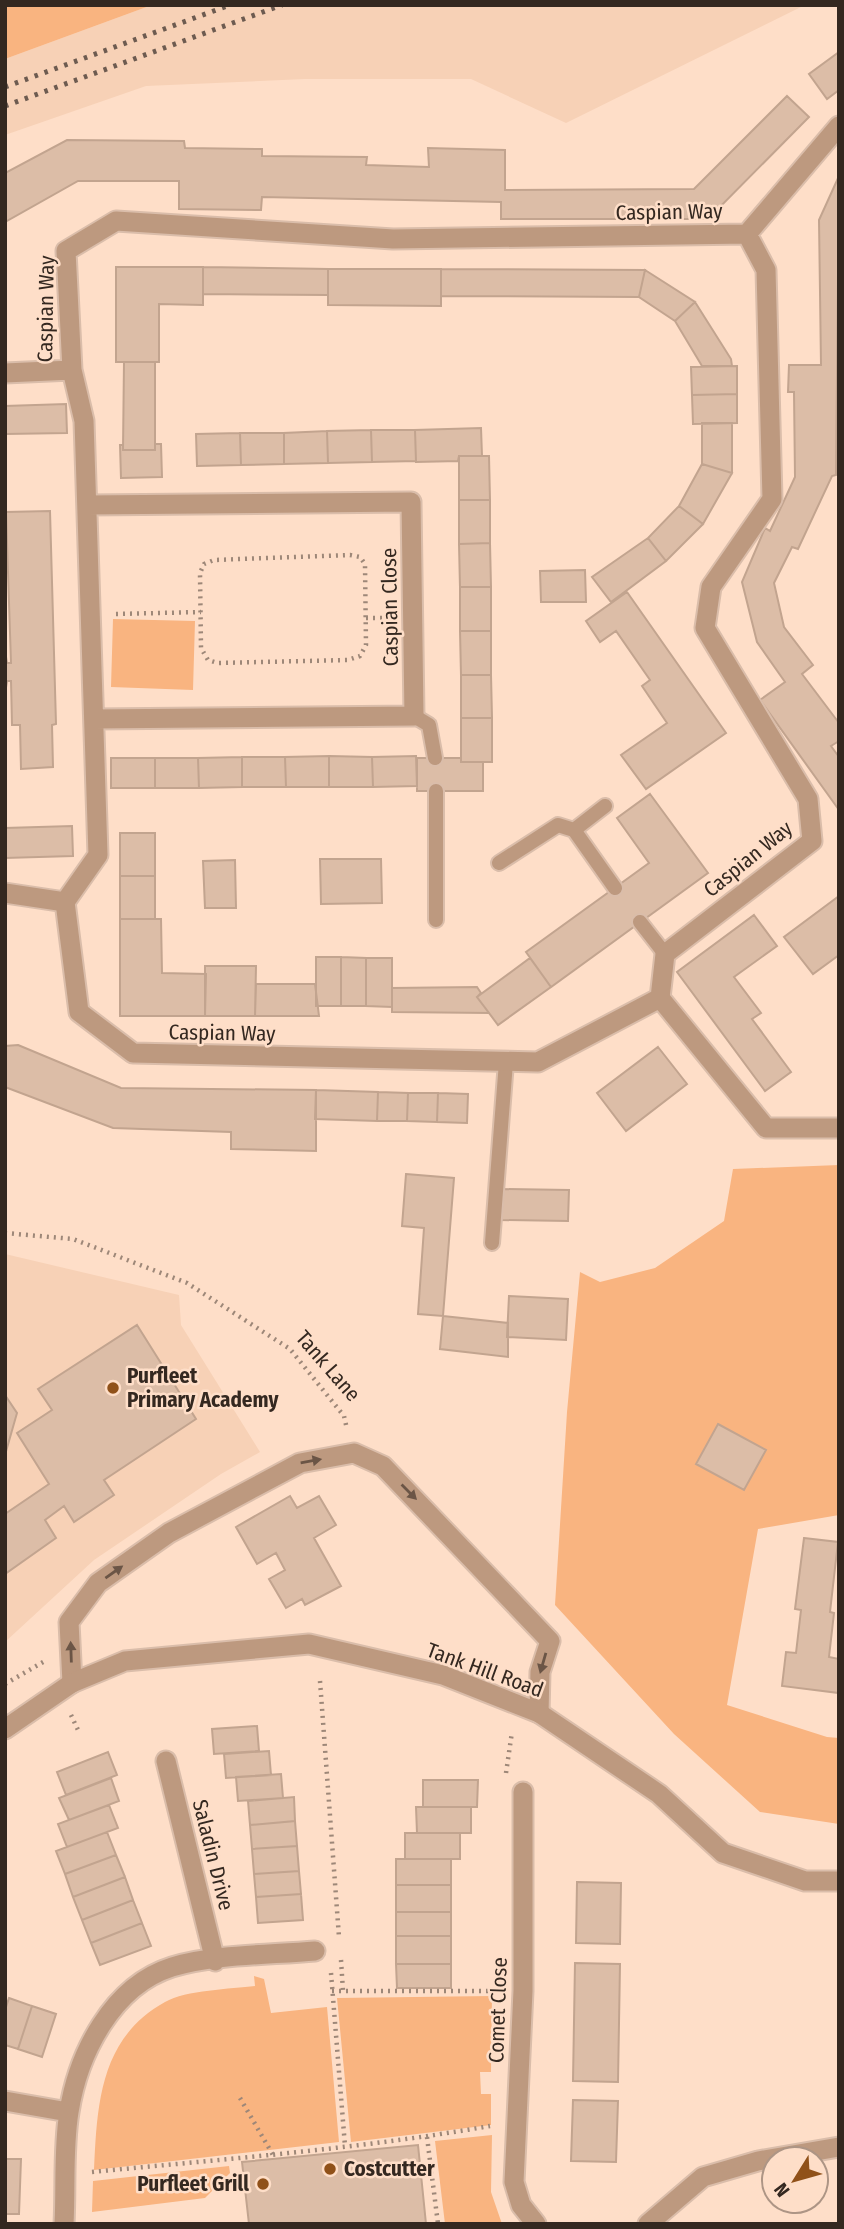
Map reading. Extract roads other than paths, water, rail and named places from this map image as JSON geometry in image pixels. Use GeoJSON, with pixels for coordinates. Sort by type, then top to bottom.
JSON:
{"type":"FeatureCollection","features":[{"type":"Feature","properties":{"kind":"street"},"geometry":{"type":"LineString","coordinates":[[747,234],[839,126]]}},
{"type":"Feature","properties":{"kind":"street","name":"Caspian Way"},"geometry":{"type":"LineString","coordinates":[[5,373],[72,370],[66,251],[116,220],[393,239],[747,234],[766,270],[772,499],[711,587],[705,628],[808,799],[812,841],[665,954]]}},
{"type":"Feature","properties":{"kind":"street"},"geometry":{"type":"LineString","coordinates":[[5,893],[65,902],[98,855],[84,421],[72,370]]}},
{"type":"Feature","properties":{"kind":"street","name":"Caspian Close"},"geometry":{"type":"LineString","coordinates":[[87,505],[411,502],[414,716]]}},
{"type":"Feature","properties":{"kind":"street"},"geometry":{"type":"LineString","coordinates":[[94,719],[414,716]]}},
{"type":"Feature","properties":{"kind":"street","name":"Caspian Way"},"geometry":{"type":"LineString","coordinates":[[65,902],[79,1012],[133,1053],[538,1062],[660,998]]}},
{"type":"Feature","properties":{"kind":"street"},"geometry":{"type":"LineString","coordinates":[[665,954],[660,998],[766,1128],[839,1128]]}},
{"type":"Feature","properties":{"kind":"street"},"geometry":{"type":"LineString","coordinates":[[72,1683],[69,1622],[98,1583],[169,1533],[254,1485],[300,1463],[354,1453],[383,1466],[550,1641],[540,1672],[539,1713]]}},
{"type":"Feature","properties":{"kind":"street","name":"Tank Hill Road"},"geometry":{"type":"LineString","coordinates":[[5,1730],[72,1683],[125,1661],[309,1644],[443,1675],[539,1713],[659,1794],[723,1853],[805,1881],[839,1881]]}},
{"type":"Feature","properties":{"kind":"street","name":"Saladin Drive"},"geometry":{"type":"LineString","coordinates":[[166,1761],[215,1961]]}},
{"type":"Feature","properties":{"kind":"street","name":"Comet Close"},"geometry":{"type":"LineString","coordinates":[[523,1792],[523,1991],[514,2182],[521,2205],[536,2224]]}},
{"type":"Feature","properties":{"kind":"street"},"geometry":{"type":"LineString","coordinates":[[64,2224],[68,2112],[78,2073],[98,2027],[125,1995],[147,1979],[172,1967],[315,1951]]}},
{"type":"Feature","properties":{"kind":"street"},"geometry":{"type":"LineString","coordinates":[[5,2101],[68,2112]]}},
{"type":"Feature","properties":{"kind":"street"},"geometry":{"type":"LineString","coordinates":[[648,2224],[703,2177],[758,2161],[839,2147]]}},
{"type":"Feature","properties":{"kind":"lane"},"geometry":{"type":"LineString","coordinates":[[414,716],[429,725],[435,758]]}},
{"type":"Feature","properties":{"kind":"lane"},"geometry":{"type":"LineString","coordinates":[[436,791],[436,920]]}},
{"type":"Feature","properties":{"kind":"lane"},"geometry":{"type":"LineString","coordinates":[[574,830],[605,806]]}},
{"type":"Feature","properties":{"kind":"lane"},"geometry":{"type":"LineString","coordinates":[[499,863],[558,825],[574,830],[615,888]]}},
{"type":"Feature","properties":{"kind":"lane"},"geometry":{"type":"LineString","coordinates":[[640,922],[665,954]]}},
{"type":"Feature","properties":{"kind":"lane"},"geometry":{"type":"LineString","coordinates":[[492,1243],[506,1062]]}},
{"type":"Feature","properties":{"kind":"railway"},"geometry":{"type":"LineString","coordinates":[[5,87],[230,5]]}},
{"type":"Feature","properties":{"kind":"railway"},"geometry":{"type":"LineString","coordinates":[[5,106],[282,5]]}},
{"type":"Feature","properties":{"kind":"place","name":"Purfleet Primary Academy"},"geometry":{"type":"Point","coordinates":[113,1388]}},
{"type":"Feature","properties":{"kind":"place","name":"Costcutter"},"geometry":{"type":"Point","coordinates":[330,2169]}},
{"type":"Feature","properties":{"kind":"place","name":"Purfleet Grill"},"geometry":{"type":"Point","coordinates":[263,2184]}}]}
